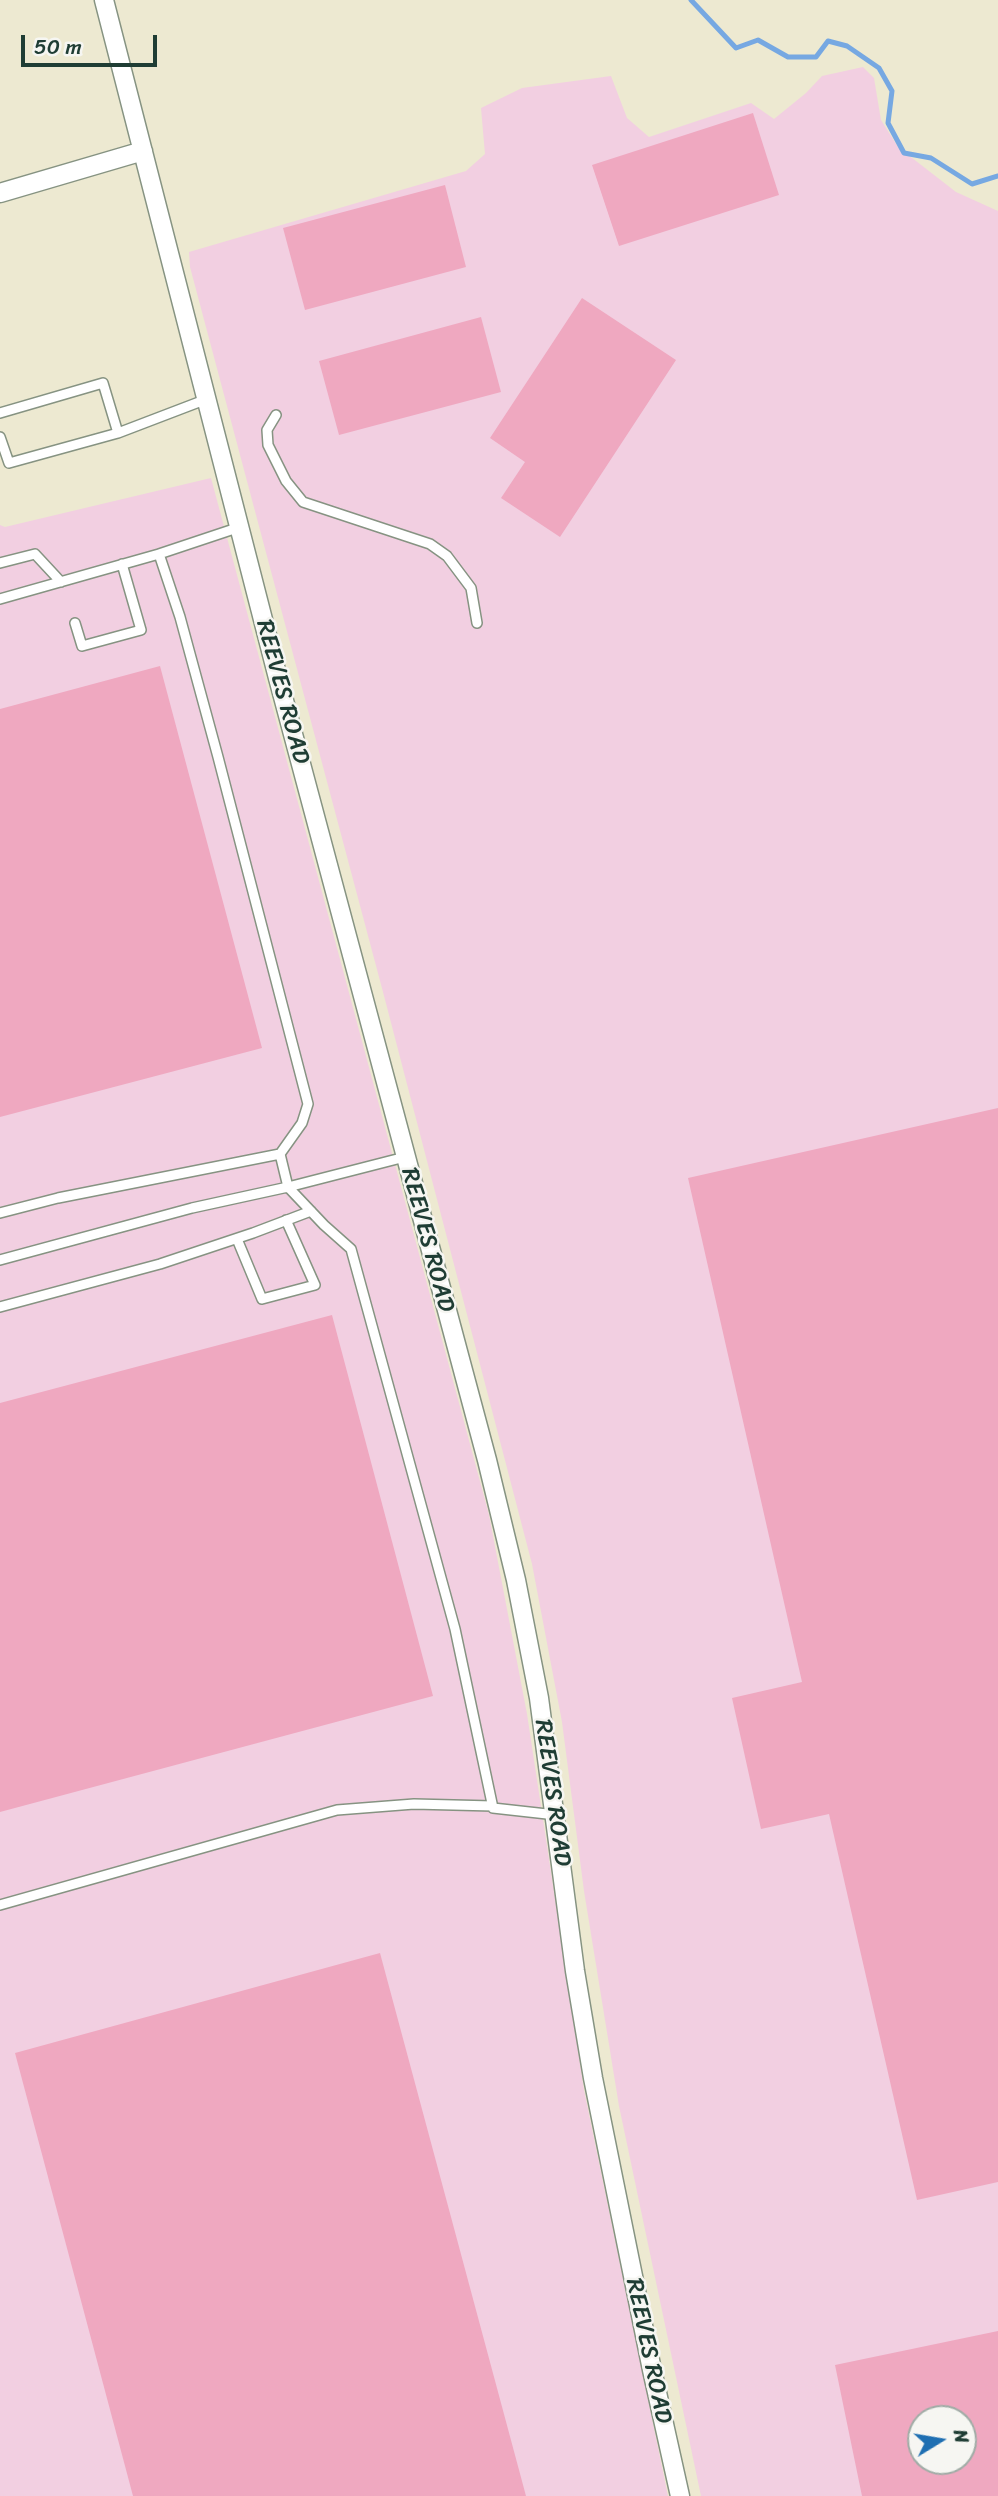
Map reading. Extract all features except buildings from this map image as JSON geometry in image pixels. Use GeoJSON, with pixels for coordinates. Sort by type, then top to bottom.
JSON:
{"type":"FeatureCollection","features":[{"type":"Feature","properties":{"kind":"street","name":"REEVES ROAD"},"geometry":{"type":"LineString","coordinates":[[104,0],[516,1580],[539,1698],[575,1971],[593,2078],[680,2496]]}},
{"type":"Feature","properties":{"kind":"street"},"geometry":{"type":"LineString","coordinates":[[0,193],[143,151]]}},
{"type":"Feature","properties":{"kind":"lane"},"geometry":{"type":"LineString","coordinates":[[0,413],[103,383],[118,433]]}},
{"type":"Feature","properties":{"kind":"lane"},"geometry":{"type":"LineString","coordinates":[[0,437],[9,463],[118,433],[207,399]]}},
{"type":"Feature","properties":{"kind":"lane"},"geometry":{"type":"LineString","coordinates":[[276,415],[267,430],[268,445],[286,481],[303,502],[430,544],[447,556],[471,588],[477,624]]}},
{"type":"Feature","properties":{"kind":"lane"},"geometry":{"type":"LineString","coordinates":[[0,599],[159,554],[240,527]]}},
{"type":"Feature","properties":{"kind":"lane"},"geometry":{"type":"LineString","coordinates":[[0,563],[35,554],[61,582]]}},
{"type":"Feature","properties":{"kind":"lane"},"geometry":{"type":"LineString","coordinates":[[0,1213],[58,1198],[280,1154],[302,1123],[309,1104],[180,617],[159,554]]}},
{"type":"Feature","properties":{"kind":"lane"},"geometry":{"type":"LineString","coordinates":[[75,623],[82,646],[141,630],[122,564]]}},
{"type":"Feature","properties":{"kind":"lane"},"geometry":{"type":"LineString","coordinates":[[280,1154],[288,1187],[351,1249],[455,1629],[493,1806]]}},
{"type":"Feature","properties":{"kind":"lane"},"geometry":{"type":"LineString","coordinates":[[0,1260],[191,1208],[405,1157]]}},
{"type":"Feature","properties":{"kind":"lane"},"geometry":{"type":"LineString","coordinates":[[0,1307],[160,1264],[311,1211]]}},
{"type":"Feature","properties":{"kind":"lane"},"geometry":{"type":"LineString","coordinates":[[237,1239],[262,1299],[315,1285],[286,1220]]}},
{"type":"Feature","properties":{"kind":"lane"},"geometry":{"type":"LineString","coordinates":[[0,1905],[337,1810],[414,1804],[493,1806],[555,1815]]}},
{"type":"Feature","properties":{"kind":"shaded area"},"geometry":{"type":"Polygon","coordinates":[[[863,67],[874,78],[881,120],[898,147],[956,192],[998,211],[998,2496],[701,2496],[619,2106],[584,1891],[562,1722],[532,1564],[190,267],[189,252],[466,171],[485,154],[481,108],[522,88],[611,76],[627,118],[649,137],[751,103],[774,119],[822,76],[863,67]]]}},
{"type":"Feature","properties":{"kind":"shaded area"},"geometry":{"type":"Polygon","coordinates":[[[211,478],[489,1515],[527,1714],[584,2090],[668,2496],[0,2496],[0,525],[5,527],[211,478]]]}},
{"type":"Feature","properties":{"kind":"waterway"},"geometry":{"type":"LineString","coordinates":[[691,0],[736,48],[758,40],[788,57],[816,57],[828,41],[847,46],[879,68],[892,91],[888,123],[904,153],[931,158],[972,184],[998,176]]}}]}
